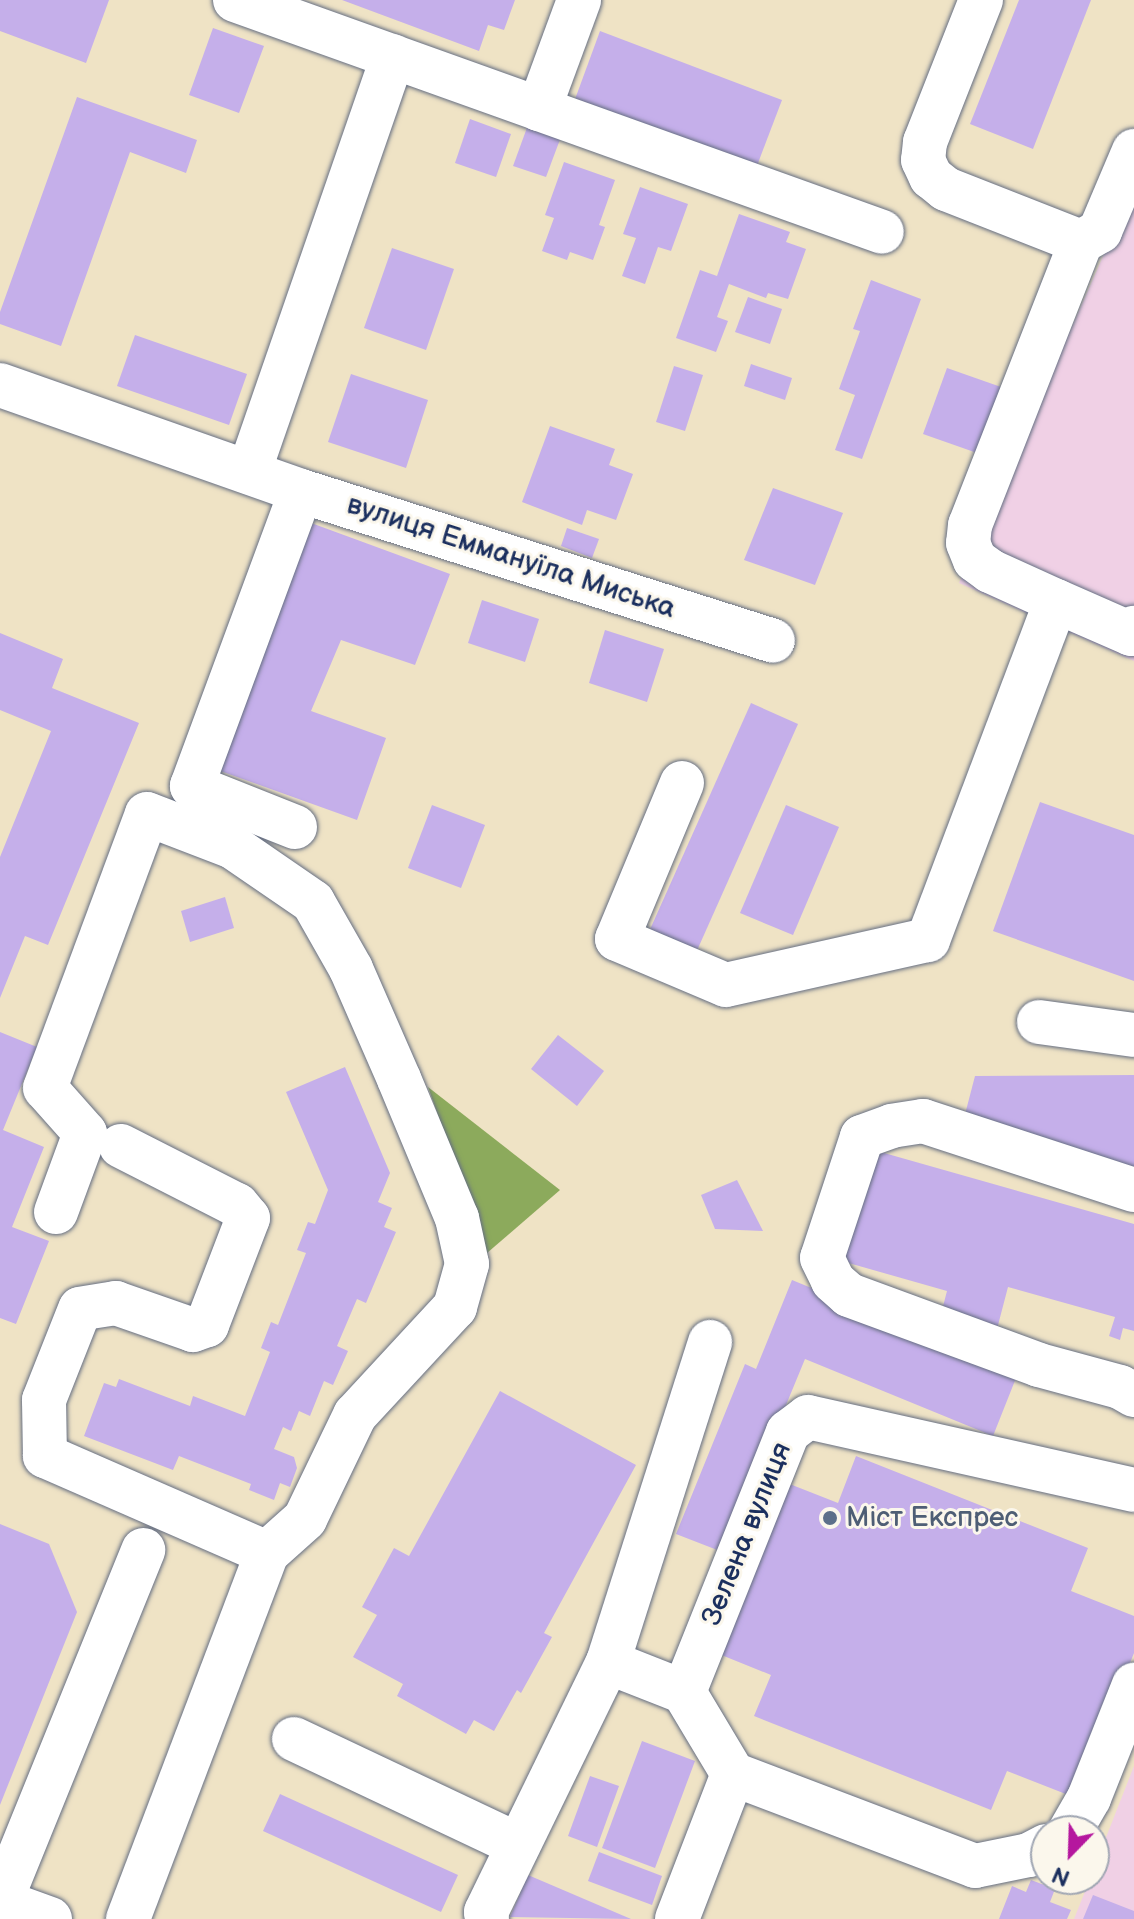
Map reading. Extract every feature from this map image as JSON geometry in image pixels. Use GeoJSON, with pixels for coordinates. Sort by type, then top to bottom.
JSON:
{"type":"FeatureCollection","features":[{"type":"Feature","properties":{"kind":"street"},"geometry":{"type":"LineString","coordinates":[[235,0],[882,232]]}},
{"type":"Feature","properties":{"kind":"street"},"geometry":{"type":"LineString","coordinates":[[539,109],[579,0]]}},
{"type":"Feature","properties":{"kind":"street"},"geometry":{"type":"LineString","coordinates":[[981,0],[925,142],[923,160],[931,177],[946,189],[1081,242]]}},
{"type":"Feature","properties":{"kind":"street"},"geometry":{"type":"LineString","coordinates":[[249,472],[393,56]]}},
{"type":"Feature","properties":{"kind":"street"},"geometry":{"type":"LineString","coordinates":[[1133,632],[990,571],[975,560],[968,543],[970,525],[1081,242],[1100,231],[1134,151]]}},
{"type":"Feature","properties":{"kind":"street","name":"вулиця Еммануїла Миська"},"geometry":{"type":"LineString","coordinates":[[0,385],[301,491],[773,641]]}},
{"type":"Feature","properties":{"kind":"street"},"geometry":{"type":"LineString","coordinates":[[295,827],[192,786],[301,491]]}},
{"type":"Feature","properties":{"kind":"street"},"geometry":{"type":"LineString","coordinates":[[682,783],[617,939],[726,985],[928,940],[1056,601]]}},
{"type":"Feature","properties":{"kind":"street"},"geometry":{"type":"LineString","coordinates":[[56,1212],[85,1133],[45,1088],[147,814],[233,847],[313,902],[351,969],[405,1093],[457,1218],[467,1264],[455,1307],[355,1415],[305,1519],[267,1553],[128,1919]]}},
{"type":"Feature","properties":{"kind":"street"},"geometry":{"type":"LineString","coordinates":[[1039,1022],[1134,1035]]}},
{"type":"Feature","properties":{"kind":"street"},"geometry":{"type":"LineString","coordinates":[[1134,1190],[923,1121],[892,1126],[862,1137],[822,1258],[833,1281],[849,1295],[1039,1365],[1120,1387],[1134,1395]]}},
{"type":"Feature","properties":{"kind":"street"},"geometry":{"type":"LineString","coordinates":[[121,1146],[237,1205],[248,1218],[207,1325],[193,1330],[116,1303],[80,1309],[44,1400],[45,1456],[267,1553]]}},
{"type":"Feature","properties":{"kind":"street"},"geometry":{"type":"LineString","coordinates":[[487,1919],[486,1912],[608,1662],[710,1342]]}},
{"type":"Feature","properties":{"kind":"street","name":"Зелена вулиця"},"geometry":{"type":"LineString","coordinates":[[684,1692],[788,1432],[808,1417],[1134,1490]]}},
{"type":"Feature","properties":{"kind":"street"},"geometry":{"type":"LineString","coordinates":[[50,1919],[1,1903],[143,1550]]}},
{"type":"Feature","properties":{"kind":"street"},"geometry":{"type":"LineString","coordinates":[[608,1662],[684,1692],[733,1774],[975,1866],[1030,1854]]}},
{"type":"Feature","properties":{"kind":"street"},"geometry":{"type":"LineString","coordinates":[[1079,1815],[1089,1798],[1134,1685]]}},
{"type":"Feature","properties":{"kind":"street"},"geometry":{"type":"LineString","coordinates":[[294,1739],[518,1845]]}},
{"type":"Feature","properties":{"kind":"street"},"geometry":{"type":"LineString","coordinates":[[677,1919],[733,1774]]}},
{"type":"Feature","properties":{"kind":"shaded area"},"geometry":{"type":"Polygon","coordinates":[[[1134,186],[1134,661],[959,583],[1134,186]]]}},
{"type":"Feature","properties":{"kind":"shaded area"},"geometry":{"type":"Polygon","coordinates":[[[1134,1766],[1134,1919],[1074,1919],[1084,1895],[1110,1895],[1110,1827],[1134,1766]]]}},
{"type":"Feature","properties":{"kind":"green space"},"geometry":{"type":"Polygon","coordinates":[[[428,1087],[560,1190],[487,1253],[428,1087]]]}},
{"type":"Feature","properties":{"kind":"building"},"geometry":{"type":"Polygon","coordinates":[[[0,0],[109,0],[86,63],[0,31],[0,0]]]}},
{"type":"Feature","properties":{"kind":"building"},"geometry":{"type":"Polygon","coordinates":[[[342,0],[515,0],[504,30],[488,25],[479,51],[342,0]]]}},
{"type":"Feature","properties":{"kind":"building"},"geometry":{"type":"Polygon","coordinates":[[[1019,0],[1091,0],[1033,149],[970,124],[1019,0]]]}},
{"type":"Feature","properties":{"kind":"building"},"geometry":{"type":"Polygon","coordinates":[[[213,28],[264,46],[239,113],[189,95],[213,28]]]}},
{"type":"Feature","properties":{"kind":"building"},"geometry":{"type":"Polygon","coordinates":[[[600,31],[782,100],[755,171],[574,102],[600,31]]]}},
{"type":"Feature","properties":{"kind":"building"},"geometry":{"type":"Polygon","coordinates":[[[77,97],[197,140],[186,173],[130,152],[61,346],[0,324],[0,312],[77,97]]]}},
{"type":"Feature","properties":{"kind":"building"},"geometry":{"type":"Polygon","coordinates":[[[532,114],[565,126],[546,177],[513,166],[532,114]]]}},
{"type":"Feature","properties":{"kind":"building"},"geometry":{"type":"Polygon","coordinates":[[[470,119],[511,134],[496,177],[455,163],[470,119]]]}},
{"type":"Feature","properties":{"kind":"building"},"geometry":{"type":"Polygon","coordinates":[[[564,162],[615,180],[599,225],[605,227],[593,260],[570,252],[567,260],[542,251],[554,218],[545,215],[564,162]]]}},
{"type":"Feature","properties":{"kind":"building"},"geometry":{"type":"Polygon","coordinates":[[[640,187],[688,204],[671,251],[658,247],[645,284],[622,276],[636,238],[623,234],[640,187]]]}},
{"type":"Feature","properties":{"kind":"building"},"geometry":{"type":"Polygon","coordinates":[[[739,214],[790,232],[786,242],[806,249],[788,299],[768,293],[766,298],[729,284],[717,317],[728,321],[716,352],[676,338],[700,270],[717,276],[739,214]]]}},
{"type":"Feature","properties":{"kind":"building"},"geometry":{"type":"Polygon","coordinates":[[[392,248],[454,269],[426,350],[364,328],[392,248]]]}},
{"type":"Feature","properties":{"kind":"building"},"geometry":{"type":"Polygon","coordinates":[[[871,280],[921,299],[862,459],[835,450],[855,395],[839,389],[860,331],[853,329],[871,280]]]}},
{"type":"Feature","properties":{"kind":"building"},"geometry":{"type":"Polygon","coordinates":[[[748,297],[782,309],[770,344],[735,332],[748,297]]]}},
{"type":"Feature","properties":{"kind":"building"},"geometry":{"type":"Polygon","coordinates":[[[135,335],[247,374],[229,425],[117,386],[135,335]]]}},
{"type":"Feature","properties":{"kind":"building"},"geometry":{"type":"Polygon","coordinates":[[[751,364],[792,378],[785,400],[744,386],[751,364]]]}},
{"type":"Feature","properties":{"kind":"building"},"geometry":{"type":"Polygon","coordinates":[[[674,366],[703,375],[685,431],[656,422],[674,366]]]}},
{"type":"Feature","properties":{"kind":"building"},"geometry":{"type":"Polygon","coordinates":[[[947,368],[1001,387],[977,453],[923,434],[947,368]]]}},
{"type":"Feature","properties":{"kind":"building"},"geometry":{"type":"Polygon","coordinates":[[[351,374],[428,400],[406,468],[328,442],[351,374]]]}},
{"type":"Feature","properties":{"kind":"building"},"geometry":{"type":"Polygon","coordinates":[[[550,426],[615,449],[609,465],[633,474],[616,520],[587,510],[582,525],[522,502],[550,426]]]}},
{"type":"Feature","properties":{"kind":"building"},"geometry":{"type":"Polygon","coordinates":[[[773,488],[843,513],[815,585],[744,560],[773,488]]]}},
{"type":"Feature","properties":{"kind":"building"},"geometry":{"type":"Polygon","coordinates":[[[303,520],[450,574],[415,665],[341,640],[311,711],[386,738],[357,820],[209,767],[303,520]]]}},
{"type":"Feature","properties":{"kind":"building"},"geometry":{"type":"Polygon","coordinates":[[[567,528],[599,539],[592,558],[561,546],[567,528]]]}},
{"type":"Feature","properties":{"kind":"building"},"geometry":{"type":"Polygon","coordinates":[[[482,600],[539,619],[525,662],[468,643],[482,600]]]}},
{"type":"Feature","properties":{"kind":"building"},"geometry":{"type":"Polygon","coordinates":[[[605,630],[664,649],[647,702],[589,683],[605,630]]]}},
{"type":"Feature","properties":{"kind":"building"},"geometry":{"type":"Polygon","coordinates":[[[0,633],[63,659],[52,688],[139,723],[48,945],[25,936],[0,998],[0,857],[51,731],[0,710],[0,633]]]}},
{"type":"Feature","properties":{"kind":"building"},"geometry":{"type":"Polygon","coordinates":[[[751,703],[798,724],[695,955],[648,934],[751,703]]]}},
{"type":"Feature","properties":{"kind":"building"},"geometry":{"type":"Polygon","coordinates":[[[1040,802],[1134,835],[1134,981],[993,931],[1040,802]]]}},
{"type":"Feature","properties":{"kind":"building"},"geometry":{"type":"Polygon","coordinates":[[[432,805],[485,825],[461,888],[408,868],[432,805]]]}},
{"type":"Feature","properties":{"kind":"building"},"geometry":{"type":"Polygon","coordinates":[[[786,805],[839,827],[793,935],[740,913],[786,805]]]}},
{"type":"Feature","properties":{"kind":"building"},"geometry":{"type":"Polygon","coordinates":[[[225,897],[234,928],[190,942],[181,911],[225,897]]]}},
{"type":"Feature","properties":{"kind":"building"},"geometry":{"type":"Polygon","coordinates":[[[0,1032],[37,1047],[3,1130],[44,1147],[12,1227],[49,1241],[16,1324],[0,1318],[0,1032]]]}},
{"type":"Feature","properties":{"kind":"building"},"geometry":{"type":"Polygon","coordinates":[[[558,1035],[604,1071],[577,1106],[531,1069],[558,1035]]]}},
{"type":"Feature","properties":{"kind":"building"},"geometry":{"type":"Polygon","coordinates":[[[345,1067],[390,1173],[378,1202],[392,1208],[384,1227],[396,1232],[366,1303],[357,1299],[337,1346],[348,1351],[333,1385],[324,1381],[310,1416],[299,1411],[291,1431],[283,1427],[274,1449],[294,1457],[297,1468],[290,1487],[280,1483],[274,1500],[249,1490],[251,1484],[179,1456],[173,1470],[84,1436],[104,1383],[116,1387],[119,1379],[190,1406],[193,1396],[245,1416],[270,1352],[261,1348],[271,1322],[278,1325],[306,1253],[297,1250],[308,1222],[315,1224],[328,1190],[286,1092],[345,1067]]]}},
{"type":"Feature","properties":{"kind":"building"},"geometry":{"type":"Polygon","coordinates":[[[1134,1075],[1134,1172],[963,1122],[975,1076],[1134,1075]]]}},
{"type":"Feature","properties":{"kind":"building"},"geometry":{"type":"Polygon","coordinates":[[[870,1149],[1134,1224],[1134,1331],[1123,1328],[1120,1340],[1109,1336],[1115,1317],[1008,1287],[997,1329],[941,1314],[947,1291],[838,1260],[870,1149]]]}},
{"type":"Feature","properties":{"kind":"building"},"geometry":{"type":"Polygon","coordinates":[[[737,1180],[763,1231],[715,1229],[701,1195],[737,1180]]]}},
{"type":"Feature","properties":{"kind":"building"},"geometry":{"type":"Polygon","coordinates":[[[792,1280],[1018,1373],[993,1436],[805,1359],[725,1553],[676,1534],[745,1364],[756,1369],[792,1280]]]}},
{"type":"Feature","properties":{"kind":"building"},"geometry":{"type":"Polygon","coordinates":[[[500,1391],[636,1465],[544,1633],[552,1637],[521,1693],[517,1690],[494,1731],[474,1720],[466,1734],[397,1696],[403,1684],[353,1657],[377,1615],[362,1607],[394,1548],[409,1556],[500,1391]]]}},
{"type":"Feature","properties":{"kind":"building"},"geometry":{"type":"Polygon","coordinates":[[[856,1456],[1088,1548],[1071,1591],[1134,1616],[1134,1653],[1076,1798],[1007,1771],[991,1810],[754,1716],[771,1675],[714,1652],[782,1481],[838,1503],[856,1456]]]}},
{"type":"Feature","properties":{"kind":"building"},"geometry":{"type":"Polygon","coordinates":[[[0,1524],[49,1544],[77,1612],[0,1805],[0,1524]]]}},
{"type":"Feature","properties":{"kind":"building"},"geometry":{"type":"Polygon","coordinates":[[[642,1741],[695,1761],[655,1868],[602,1848],[642,1741]]]}},
{"type":"Feature","properties":{"kind":"building"},"geometry":{"type":"Polygon","coordinates":[[[590,1776],[619,1786],[597,1847],[568,1836],[590,1776]]]}},
{"type":"Feature","properties":{"kind":"building"},"geometry":{"type":"Polygon","coordinates":[[[280,1794],[458,1875],[441,1912],[263,1831],[280,1794]]]}},
{"type":"Feature","properties":{"kind":"building"},"geometry":{"type":"Polygon","coordinates":[[[599,1852],[662,1876],[652,1905],[588,1881],[599,1852]]]}},
{"type":"Feature","properties":{"kind":"building"},"geometry":{"type":"Polygon","coordinates":[[[528,1875],[631,1919],[510,1917],[528,1875]]]}},
{"type":"Feature","properties":{"kind":"building"},"geometry":{"type":"Polygon","coordinates":[[[1030,1882],[1030,1895],[1053,1895],[1050,1902],[1071,1910],[1067,1919],[999,1919],[1012,1886],[1026,1892],[1030,1882]]]}},
{"type":"Feature","properties":{"kind":"building"},"geometry":{"type":"Polygon","coordinates":[[[1093,1895],[1134,1911],[1134,1919],[1083,1919],[1093,1895]]]}},
{"type":"Feature","properties":{"kind":"place","name":"Міст Експрес"},"geometry":{"type":"Point","coordinates":[830,1518]}}]}
